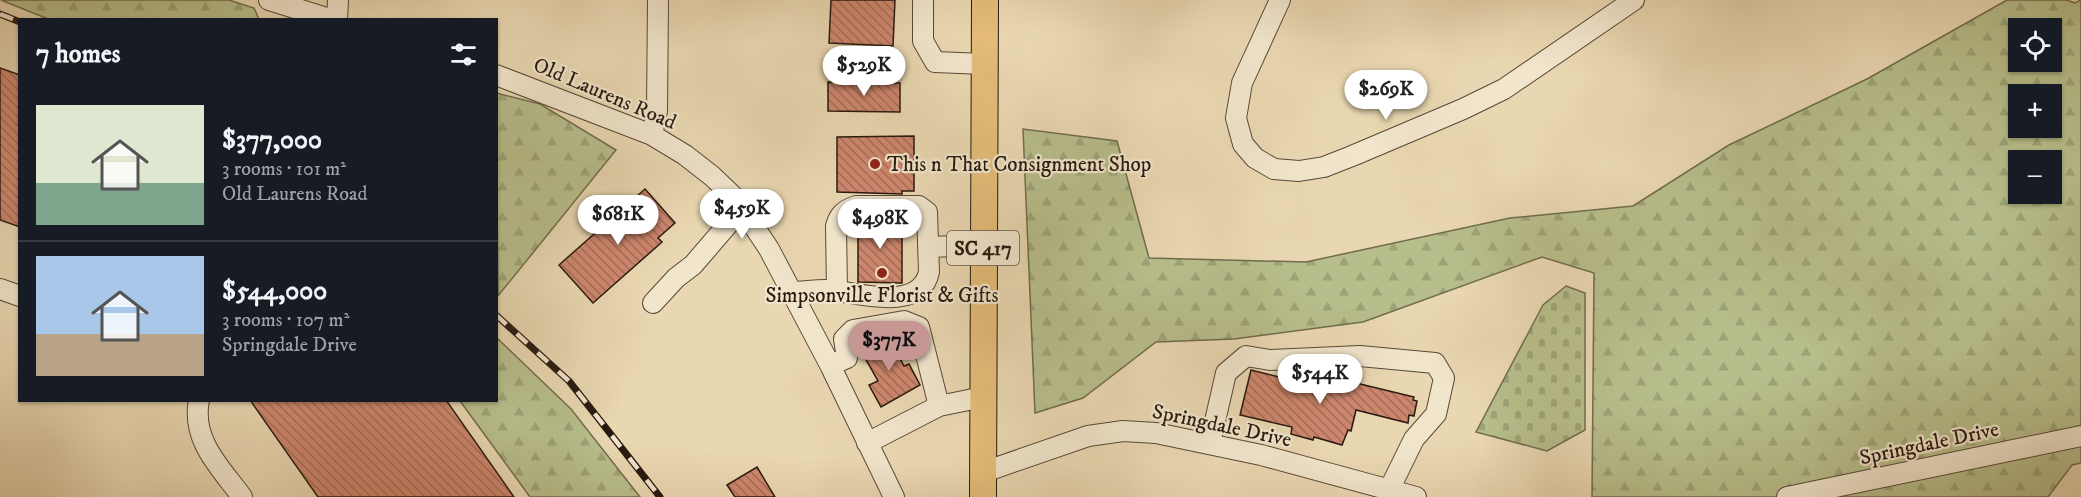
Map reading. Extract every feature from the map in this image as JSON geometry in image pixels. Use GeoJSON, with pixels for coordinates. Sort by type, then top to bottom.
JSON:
{"type":"FeatureCollection","features":[{"type":"Feature","properties":{"kind":"main road","name":"SC 417"},"geometry":{"type":"LineString","coordinates":[[984,485],[985,0]]}},
{"type":"Feature","properties":{"kind":"street"},"geometry":{"type":"LineString","coordinates":[[270,0],[328,18]]}},
{"type":"Feature","properties":{"kind":"street"},"geometry":{"type":"LineString","coordinates":[[335,18],[338,0]]}},
{"type":"Feature","properties":{"kind":"street"},"geometry":{"type":"LineString","coordinates":[[652,135],[657,111],[658,0]]}},
{"type":"Feature","properties":{"kind":"street"},"geometry":{"type":"LineString","coordinates":[[923,0],[923,41],[935,62],[984,64]]}},
{"type":"Feature","properties":{"kind":"street"},"geometry":{"type":"LineString","coordinates":[[1280,0],[1242,83],[1236,118],[1243,144],[1255,158],[1274,169],[1299,171],[1324,166],[1352,156],[1504,89],[1634,0]]}},
{"type":"Feature","properties":{"kind":"street","name":"Old Laurens Road"},"geometry":{"type":"LineString","coordinates":[[498,76],[652,135],[712,176],[742,208],[769,249],[830,365],[894,497]]}},
{"type":"Feature","properties":{"kind":"street"},"geometry":{"type":"LineString","coordinates":[[791,292],[837,290],[858,296],[908,296],[917,291],[927,279],[929,216],[923,208],[856,206],[838,217],[836,226],[837,290]]}},
{"type":"Feature","properties":{"kind":"street"},"geometry":{"type":"LineString","coordinates":[[653,303],[676,278],[693,265],[742,208]]}},
{"type":"Feature","properties":{"kind":"street"},"geometry":{"type":"LineString","coordinates":[[929,247],[983,245]]}},
{"type":"Feature","properties":{"kind":"street"},"geometry":{"type":"LineString","coordinates":[[0,289],[18,295]]}},
{"type":"Feature","properties":{"kind":"street"},"geometry":{"type":"LineString","coordinates":[[830,365],[847,358],[844,339],[853,330],[904,321],[919,327],[939,406]]}},
{"type":"Feature","properties":{"kind":"street"},"geometry":{"type":"LineString","coordinates":[[1210,443],[1226,374],[1246,356],[1270,360],[1360,356],[1434,363],[1444,378],[1436,414],[1414,439],[1389,490]]}},
{"type":"Feature","properties":{"kind":"street"},"geometry":{"type":"LineString","coordinates":[[867,443],[939,406],[983,397]]}},
{"type":"Feature","properties":{"kind":"street"},"geometry":{"type":"LineString","coordinates":[[199,402],[197,420],[200,437],[242,497]]}},
{"type":"Feature","properties":{"kind":"street","name":"Springdale Drive"},"geometry":{"type":"LineString","coordinates":[[984,485],[1070,441],[1105,433],[1156,433],[1210,443],[1416,497]]}},
{"type":"Feature","properties":{"kind":"street","name":"Springdale Drive"},"geometry":{"type":"LineString","coordinates":[[1787,497],[2081,436]]}},
{"type":"Feature","properties":{"kind":"green space"},"geometry":{"type":"Polygon","coordinates":[[[1,0],[229,0],[254,8],[259,18],[46,18],[1,0]]]}},
{"type":"Feature","properties":{"kind":"green space"},"geometry":{"type":"Polygon","coordinates":[[[2007,0],[2067,0],[2075,3],[2081,0],[2081,463],[2072,465],[2048,497],[1592,497],[1594,273],[1542,257],[1363,322],[1234,339],[1156,342],[1083,398],[1035,413],[1023,129],[1117,141],[1149,258],[1306,262],[1510,218],[1633,206],[1729,145],[1867,79],[2007,0]]]}},
{"type":"Feature","properties":{"kind":"green space"},"geometry":{"type":"Polygon","coordinates":[[[498,94],[540,104],[616,150],[498,296],[498,94]]]}},
{"type":"Feature","properties":{"kind":"green space"},"geometry":{"type":"Polygon","coordinates":[[[1566,286],[1585,293],[1585,430],[1547,451],[1476,432],[1543,305],[1566,286]]]}},
{"type":"Feature","properties":{"kind":"green space"},"geometry":{"type":"Polygon","coordinates":[[[498,339],[571,409],[640,497],[530,497],[461,402],[498,402],[498,339]]]}},
{"type":"Feature","properties":{"kind":"building"},"geometry":{"type":"Polygon","coordinates":[[[831,0],[895,0],[893,46],[829,43],[831,0]]]}},
{"type":"Feature","properties":{"kind":"building"},"geometry":{"type":"Polygon","coordinates":[[[0,68],[18,74],[18,226],[0,220],[0,68]]]}},
{"type":"Feature","properties":{"kind":"building"},"geometry":{"type":"Polygon","coordinates":[[[828,82],[900,83],[900,112],[828,111],[828,82]]]}},
{"type":"Feature","properties":{"kind":"building","name":"This n That Consignment Shop"},"geometry":{"type":"Polygon","coordinates":[[[914,136],[914,191],[902,191],[902,194],[837,192],[837,137],[914,136]]]}},
{"type":"Feature","properties":{"kind":"building"},"geometry":{"type":"Polygon","coordinates":[[[645,189],[675,223],[658,238],[662,242],[593,303],[559,265],[645,189]]]}},
{"type":"Feature","properties":{"kind":"building"},"geometry":{"type":"Polygon","coordinates":[[[858,218],[902,218],[902,283],[858,282],[858,218]]]}},
{"type":"Feature","properties":{"kind":"building"},"geometry":{"type":"Polygon","coordinates":[[[888,336],[904,366],[909,364],[920,385],[881,407],[869,385],[878,381],[860,349],[888,336]]]}},
{"type":"Feature","properties":{"kind":"building"},"geometry":{"type":"Polygon","coordinates":[[[1251,370],[1328,389],[1331,377],[1414,397],[1413,400],[1417,401],[1414,416],[1409,415],[1408,423],[1356,410],[1351,431],[1348,430],[1342,445],[1314,437],[1313,440],[1291,434],[1292,427],[1240,415],[1251,370]]]}},
{"type":"Feature","properties":{"kind":"building"},"geometry":{"type":"Polygon","coordinates":[[[251,402],[447,402],[514,497],[318,497],[251,402]]]}},
{"type":"Feature","properties":{"kind":"building"},"geometry":{"type":"Polygon","coordinates":[[[757,467],[775,497],[735,497],[727,485],[757,467]]]}},
{"type":"Feature","properties":{"kind":"railway"},"geometry":{"type":"LineString","coordinates":[[0,14],[18,21]]}},
{"type":"Feature","properties":{"kind":"railway"},"geometry":{"type":"LineString","coordinates":[[498,317],[569,381],[660,497]]}},
{"type":"Feature","properties":{"kind":"place","name":"This n That Consignment Shop"},"geometry":{"type":"Point","coordinates":[875,164]}},
{"type":"Feature","properties":{"kind":"place","name":"Simpsonville Florist & Gifts"},"geometry":{"type":"Point","coordinates":[882,273]}}]}
